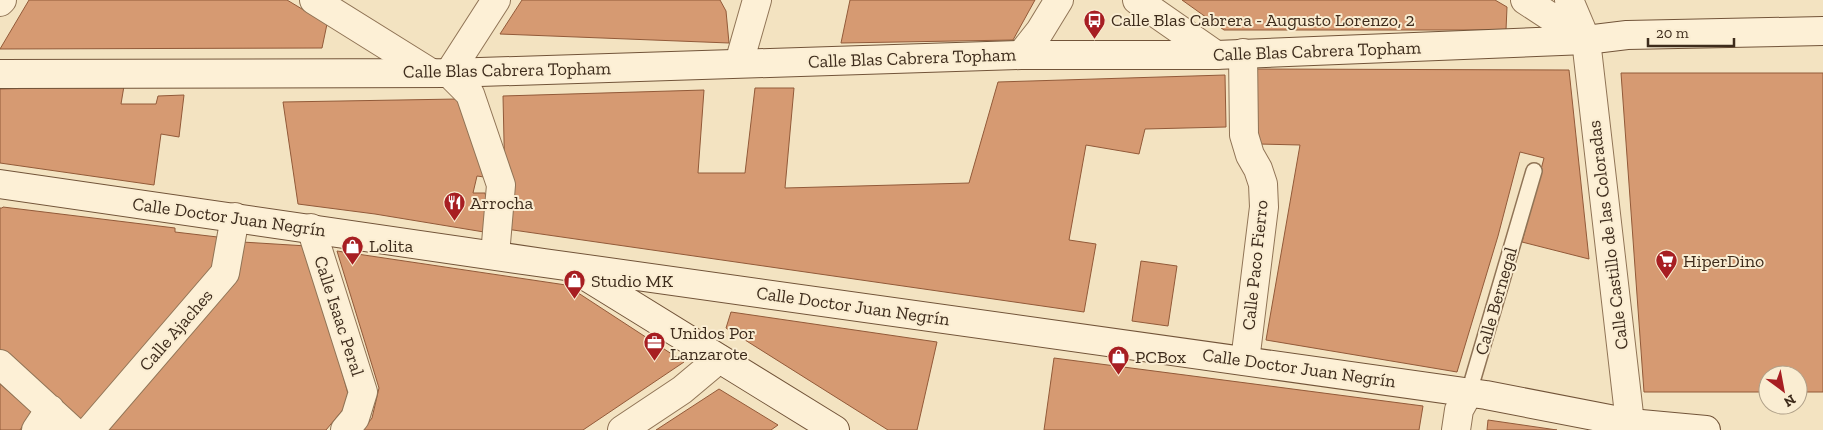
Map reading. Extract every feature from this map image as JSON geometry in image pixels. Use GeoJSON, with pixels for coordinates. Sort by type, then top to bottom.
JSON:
{"type":"FeatureCollection","features":[{"type":"Feature","properties":{"kind":"main road"},"geometry":{"type":"LineString","coordinates":[[314,0],[440,73],[470,94],[501,185],[494,255]]}},
{"type":"Feature","properties":{"kind":"main road"},"geometry":{"type":"LineString","coordinates":[[440,73],[496,0]]}},
{"type":"Feature","properties":{"kind":"main road"},"geometry":{"type":"LineString","coordinates":[[739,63],[757,0]]}},
{"type":"Feature","properties":{"kind":"main road"},"geometry":{"type":"LineString","coordinates":[[1021,55],[1040,31],[1058,0]]}},
{"type":"Feature","properties":{"kind":"main road"},"geometry":{"type":"LineString","coordinates":[[1137,0],[1216,55]]}},
{"type":"Feature","properties":{"kind":"main road"},"geometry":{"type":"LineString","coordinates":[[1525,0],[1586,40]]}},
{"type":"Feature","properties":{"kind":"main road","name":"Calle Castillo de las Coloradas"},"geometry":{"type":"LineString","coordinates":[[1568,0],[1586,40],[1629,426]]}},
{"type":"Feature","properties":{"kind":"main road","name":"Calle Blas Cabrera Topham"},"geometry":{"type":"LineString","coordinates":[[0,74],[440,73],[1021,55],[1216,55],[1586,40],[1627,35],[1823,31]]}},
{"type":"Feature","properties":{"kind":"main road","name":"Calle Paco Fierro"},"geometry":{"type":"LineString","coordinates":[[1243,54],[1244,135],[1250,155],[1258,169],[1263,184],[1264,207],[1245,361]]}},
{"type":"Feature","properties":{"kind":"main road","name":"Calle Doctor Juan Negrín"},"geometry":{"type":"LineString","coordinates":[[0,184],[1469,392],[1629,426],[1706,430]]}},
{"type":"Feature","properties":{"kind":"main road","name":"Calle Ajaches"},"geometry":{"type":"LineString","coordinates":[[90,430],[225,274],[235,218]]}},
{"type":"Feature","properties":{"kind":"main road","name":"Calle Isaac Peral"},"geometry":{"type":"LineString","coordinates":[[311,228],[363,392],[355,418],[345,430]]}},
{"type":"Feature","properties":{"kind":"main road"},"geometry":{"type":"LineString","coordinates":[[569,266],[835,430]]}},
{"type":"Feature","properties":{"kind":"main road"},"geometry":{"type":"LineString","coordinates":[[622,430],[682,390],[720,359]]}},
{"type":"Feature","properties":{"kind":"main road"},"geometry":{"type":"LineString","coordinates":[[0,364],[43,420],[72,430]]}},
{"type":"Feature","properties":{"kind":"main road","name":"Calle Bernegal"},"geometry":{"type":"LineString","coordinates":[[1456,430],[1459,410],[1469,392]]}},
{"type":"Feature","properties":{"kind":"lane","name":"Calle Bernegal"},"geometry":{"type":"LineString","coordinates":[[1469,392],[1534,171]]}},
{"type":"Feature","properties":{"kind":"building"},"geometry":{"type":"Polygon","coordinates":[[[29,0],[287,0],[327,24],[322,48],[0,49],[29,0]]]}},
{"type":"Feature","properties":{"kind":"building"},"geometry":{"type":"Polygon","coordinates":[[[522,0],[720,0],[726,11],[729,43],[500,34],[522,0]]]}},
{"type":"Feature","properties":{"kind":"building"},"geometry":{"type":"Polygon","coordinates":[[[850,0],[1035,0],[1013,40],[841,43],[850,0]]]}},
{"type":"Feature","properties":{"kind":"building"},"geometry":{"type":"Polygon","coordinates":[[[1182,0],[1495,0],[1507,7],[1506,30],[1224,30],[1182,0]]]}},
{"type":"Feature","properties":{"kind":"building"},"geometry":{"type":"Polygon","coordinates":[[[1255,69],[1569,70],[1589,259],[1522,242],[1544,158],[1520,152],[1498,236],[1457,372],[1266,340],[1300,145],[1258,144],[1255,69]]]}},
{"type":"Feature","properties":{"kind":"building"},"geometry":{"type":"Polygon","coordinates":[[[1621,73],[1823,73],[1823,392],[1808,392],[1808,365],[1758,365],[1758,392],[1644,392],[1621,73]]]}},
{"type":"Feature","properties":{"kind":"building"},"geometry":{"type":"Polygon","coordinates":[[[1225,75],[1226,127],[1145,129],[1139,154],[1086,145],[1069,240],[1096,244],[1084,312],[506,229],[503,96],[704,90],[698,173],[745,173],[755,88],[794,88],[785,188],[969,183],[998,82],[1225,75]]]}},
{"type":"Feature","properties":{"kind":"building"},"geometry":{"type":"Polygon","coordinates":[[[124,86],[121,104],[156,104],[158,96],[184,95],[179,137],[161,134],[154,185],[0,163],[0,89],[124,86]]]}},
{"type":"Feature","properties":{"kind":"building"},"geometry":{"type":"Polygon","coordinates":[[[457,99],[484,177],[477,176],[473,193],[485,193],[488,208],[484,232],[375,214],[298,204],[283,102],[457,99]]]}},
{"type":"Feature","properties":{"kind":"building"},"geometry":{"type":"Polygon","coordinates":[[[0,208],[175,228],[175,232],[226,238],[222,269],[84,427],[0,351],[0,208]]]}},
{"type":"Feature","properties":{"kind":"building"},"geometry":{"type":"Polygon","coordinates":[[[242,242],[307,246],[350,401],[326,430],[101,430],[235,283],[242,242]]]}},
{"type":"Feature","properties":{"kind":"building"},"geometry":{"type":"Polygon","coordinates":[[[337,251],[566,285],[684,362],[583,430],[363,430],[372,418],[379,388],[337,251]]]}},
{"type":"Feature","properties":{"kind":"building"},"geometry":{"type":"Polygon","coordinates":[[[1141,261],[1177,266],[1168,326],[1132,321],[1141,261]]]}},
{"type":"Feature","properties":{"kind":"building"},"geometry":{"type":"Polygon","coordinates":[[[731,312],[937,342],[917,430],[888,430],[726,328],[731,312]]]}},
{"type":"Feature","properties":{"kind":"building"},"geometry":{"type":"Polygon","coordinates":[[[1054,358],[1423,406],[1419,430],[1044,430],[1054,358]]]}},
{"type":"Feature","properties":{"kind":"building"},"geometry":{"type":"Polygon","coordinates":[[[0,384],[32,412],[20,430],[0,430],[0,384]]]}},
{"type":"Feature","properties":{"kind":"building"},"geometry":{"type":"Polygon","coordinates":[[[719,389],[778,425],[771,430],[656,430],[719,389]]]}},
{"type":"Feature","properties":{"kind":"building"},"geometry":{"type":"Polygon","coordinates":[[[1488,420],[1557,430],[1487,430],[1488,420]]]}},
{"type":"Feature","properties":{"kind":"place","name":"Calle Blas Cabrera - Augusto Lorenzo, 2"},"geometry":{"type":"Point","coordinates":[1095,39]}},
{"type":"Feature","properties":{"kind":"place","name":"Arrocha"},"geometry":{"type":"Point","coordinates":[454,222]}},
{"type":"Feature","properties":{"kind":"place","name":"Lolita"},"geometry":{"type":"Point","coordinates":[353,265]}},
{"type":"Feature","properties":{"kind":"place","name":"HiperDino"},"geometry":{"type":"Point","coordinates":[1667,280]}},
{"type":"Feature","properties":{"kind":"place","name":"Studio MK"},"geometry":{"type":"Point","coordinates":[575,300]}},
{"type":"Feature","properties":{"kind":"place","name":"Unidos Por Lanzarote"},"geometry":{"type":"Point","coordinates":[654,362]}},
{"type":"Feature","properties":{"kind":"place","name":"PCBox"},"geometry":{"type":"Point","coordinates":[1119,376]}}]}
